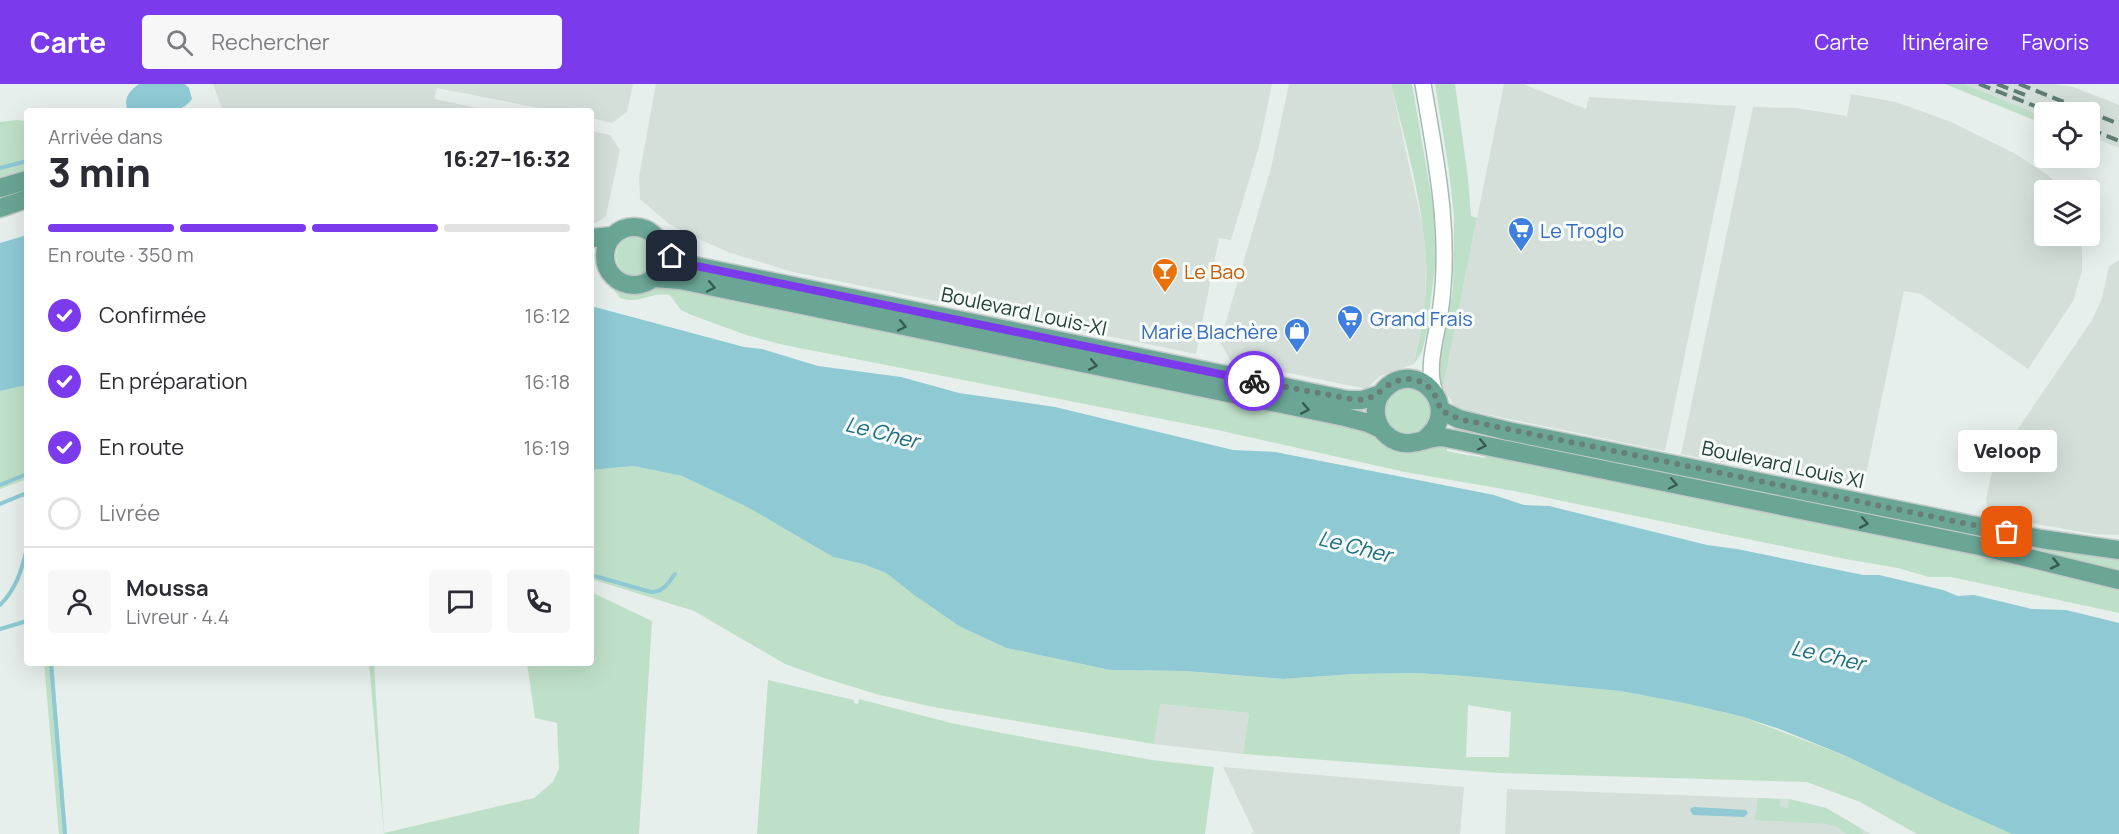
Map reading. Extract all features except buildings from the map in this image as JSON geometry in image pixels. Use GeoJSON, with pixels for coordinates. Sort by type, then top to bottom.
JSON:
{"type":"FeatureCollection","features":[{"type":"Feature","properties":{"kind":"main road"},"geometry":{"type":"LineString","coordinates":[[1423,84],[1443,211],[1444,276],[1439,321],[1430,378],[1438,402],[1437,427],[1425,439],[1401,443],[1393,440],[1381,429],[1376,411],[1381,394],[1387,386],[1406,379],[1422,367],[1439,321]]}},
{"type":"Feature","properties":{"kind":"main road"},"geometry":{"type":"LineString","coordinates":[[0,188],[24,181]]}},
{"type":"Feature","properties":{"kind":"main road"},"geometry":{"type":"LineString","coordinates":[[0,208],[24,201]]}},
{"type":"Feature","properties":{"kind":"main road"},"geometry":{"type":"LineString","coordinates":[[627,228],[641,228],[655,235],[663,249],[662,265],[654,278],[646,283],[630,285],[614,278],[598,261],[613,236],[627,228]]}},
{"type":"Feature","properties":{"kind":"main road"},"geometry":{"type":"LineString","coordinates":[[594,238],[613,236]]}},
{"type":"Feature","properties":{"kind":"main road","name":"Boulevard Louis-XI"},"geometry":{"type":"LineString","coordinates":[[663,249],[686,264],[1138,358],[1348,400],[1362,400],[1381,394]]}},
{"type":"Feature","properties":{"kind":"main road","name":"Boulevard Louis-XI"},"geometry":{"type":"LineString","coordinates":[[654,278],[680,280],[1345,417],[1381,429]]}},
{"type":"Feature","properties":{"kind":"main road"},"geometry":{"type":"LineString","coordinates":[[1406,379],[1423,382],[1438,402]]}},
{"type":"Feature","properties":{"kind":"main road","name":"Boulevard Louis XI"},"geometry":{"type":"LineString","coordinates":[[1438,402],[1459,419],[1508,431],[2041,539],[2119,550]]}},
{"type":"Feature","properties":{"kind":"main road","name":"Boulevard Louis XI"},"geometry":{"type":"LineString","coordinates":[[1425,439],[1442,437],[1960,542],[2119,580]]}},
{"type":"Feature","properties":{"kind":"shaded area"},"geometry":{"type":"Polygon","coordinates":[[[213,84],[633,84],[627,112],[612,123],[594,119],[594,108],[539,108],[437,88],[434,99],[477,108],[222,108],[213,84]]]}},
{"type":"Feature","properties":{"kind":"shaded area"},"geometry":{"type":"Polygon","coordinates":[[[656,84],[1272,84],[1259,147],[1231,240],[1219,238],[1196,354],[789,271],[728,252],[690,235],[669,224],[640,199],[639,177],[656,84]]]}},
{"type":"Feature","properties":{"kind":"shaded area"},"geometry":{"type":"Polygon","coordinates":[[[1289,84],[1391,84],[1423,228],[1426,259],[1425,305],[1414,364],[1380,376],[1366,389],[1231,361],[1220,342],[1271,168],[1289,84]]]}},
{"type":"Feature","properties":{"kind":"shaded area"},"geometry":{"type":"Polygon","coordinates":[[[1504,84],[1523,84],[1586,109],[1589,97],[1736,106],[1665,451],[1456,408],[1443,388],[1504,84]]]}},
{"type":"Feature","properties":{"kind":"shaded area"},"geometry":{"type":"Polygon","coordinates":[[[1965,84],[2055,84],[2073,87],[2119,105],[2119,148],[2100,140],[2100,102],[2034,102],[2034,113],[1965,84]]]}},
{"type":"Feature","properties":{"kind":"shaded area"},"geometry":{"type":"Polygon","coordinates":[[[1851,94],[1896,102],[1951,122],[2014,153],[2049,176],[2053,180],[2034,180],[2034,246],[2082,246],[2082,271],[2073,301],[2028,369],[1921,294],[1904,291],[1863,489],[1681,454],[1753,107],[1796,108],[1847,116],[1851,94]]]}},
{"type":"Feature","properties":{"kind":"shaded area"},"geometry":{"type":"Polygon","coordinates":[[[594,132],[610,135],[620,150],[606,216],[594,223],[594,132]]]}},
{"type":"Feature","properties":{"kind":"shaded area"},"geometry":{"type":"Polygon","coordinates":[[[2119,260],[2119,535],[2094,534],[1995,517],[1987,507],[1986,500],[1998,458],[2092,320],[2102,298],[2109,266],[2119,260]]]}},
{"type":"Feature","properties":{"kind":"shaded area"},"geometry":{"type":"Polygon","coordinates":[[[1159,704],[1249,713],[1243,754],[1154,744],[1159,704]]]}},
{"type":"Feature","properties":{"kind":"shaded area"},"geometry":{"type":"Polygon","coordinates":[[[1223,767],[1464,787],[1460,834],[1250,834],[1254,832],[1223,767]]]}},
{"type":"Feature","properties":{"kind":"shaded area"},"geometry":{"type":"Polygon","coordinates":[[[1507,789],[1789,799],[1826,808],[1871,834],[1505,834],[1507,789]]]}},
{"type":"Feature","properties":{"kind":"green space"},"geometry":{"type":"Polygon","coordinates":[[[1391,84],[1412,84],[1434,211],[1436,258],[1427,331],[1422,352],[1414,364],[1425,299],[1426,260],[1413,171],[1391,84]]]}},
{"type":"Feature","properties":{"kind":"green space"},"geometry":{"type":"Polygon","coordinates":[[[1435,84],[1455,84],[1471,216],[1477,218],[1443,388],[1436,372],[1453,288],[1454,217],[1435,84]]]}},
{"type":"Feature","properties":{"kind":"green space"},"geometry":{"type":"Polygon","coordinates":[[[1945,84],[1965,84],[2034,113],[2034,120],[1945,84]]]}},
{"type":"Feature","properties":{"kind":"green space"},"geometry":{"type":"Polygon","coordinates":[[[24,121],[24,171],[0,178],[0,122],[24,121]]]}},
{"type":"Feature","properties":{"kind":"green space"},"geometry":{"type":"Polygon","coordinates":[[[647,219],[689,250],[685,256],[671,246],[647,219]]]}},
{"type":"Feature","properties":{"kind":"green space"},"geometry":{"type":"Polygon","coordinates":[[[635,237],[648,243],[654,256],[648,269],[635,275],[622,269],[616,256],[622,243],[635,237]]]}},
{"type":"Feature","properties":{"kind":"green space"},"geometry":{"type":"Polygon","coordinates":[[[600,271],[618,288],[626,291],[641,291],[671,285],[673,289],[1360,430],[1399,451],[1411,452],[1447,447],[1447,451],[1468,457],[1469,455],[1485,458],[1486,455],[2030,565],[2119,588],[2119,613],[1951,577],[1929,577],[1898,568],[1514,491],[1405,472],[1213,429],[784,345],[746,335],[689,314],[681,310],[670,295],[656,295],[633,300],[620,298],[604,280],[600,271]]]}},
{"type":"Feature","properties":{"kind":"green space"},"geometry":{"type":"Polygon","coordinates":[[[24,386],[24,480],[0,489],[0,391],[24,386]]]}},
{"type":"Feature","properties":{"kind":"green space"},"geometry":{"type":"Polygon","coordinates":[[[1413,389],[1425,395],[1430,403],[1430,421],[1425,429],[1417,434],[1403,435],[1391,429],[1386,421],[1385,407],[1391,395],[1399,390],[1413,389]]]}},
{"type":"Feature","properties":{"kind":"green space"},"geometry":{"type":"Polygon","coordinates":[[[1460,428],[2119,557],[2119,573],[1458,434],[1460,428]]]}},
{"type":"Feature","properties":{"kind":"green space"},"geometry":{"type":"Polygon","coordinates":[[[633,466],[682,476],[749,508],[833,557],[863,564],[886,573],[959,626],[1006,648],[1110,670],[1185,671],[1283,679],[1415,673],[1620,691],[1740,716],[1846,756],[2012,834],[1917,834],[1860,802],[1807,782],[1499,773],[1243,754],[1249,713],[1160,704],[1154,744],[933,707],[876,694],[785,664],[694,611],[594,580],[594,470],[633,466]],[[1468,705],[1466,757],[1509,757],[1511,712],[1468,705]]]}},
{"type":"Feature","properties":{"kind":"green space"},"geometry":{"type":"Polygon","coordinates":[[[594,593],[652,621],[639,834],[384,834],[369,666],[374,666],[384,833],[534,798],[553,782],[559,768],[557,723],[535,718],[527,666],[594,666],[594,593]]]}},
{"type":"Feature","properties":{"kind":"green space"},"geometry":{"type":"Polygon","coordinates":[[[44,666],[53,666],[67,834],[59,834],[44,666]]]}},
{"type":"Feature","properties":{"kind":"green space"},"geometry":{"type":"Polygon","coordinates":[[[768,680],[854,700],[854,703],[858,704],[859,699],[951,723],[1152,760],[1214,767],[1205,834],[757,834],[768,680]]]}},
{"type":"Feature","properties":{"kind":"green space"},"geometry":{"type":"Polygon","coordinates":[[[1758,798],[1780,799],[1780,807],[1788,808],[1789,799],[1826,808],[1860,828],[1863,834],[1846,834],[1837,827],[1827,824],[1755,820],[1758,798]]]}},
{"type":"Feature","properties":{"kind":"water"},"geometry":{"type":"Polygon","coordinates":[[[139,84],[185,84],[189,88],[192,99],[181,108],[127,108],[126,103],[132,89],[139,84]]]}},
{"type":"Feature","properties":{"kind":"water"},"geometry":{"type":"Polygon","coordinates":[[[24,236],[24,386],[0,391],[0,243],[24,236]]]}},
{"type":"Feature","properties":{"kind":"water","name":"Le Cher"},"geometry":{"type":"Polygon","coordinates":[[[594,307],[744,347],[762,349],[818,366],[901,377],[959,393],[1055,407],[1233,450],[1275,452],[1494,495],[1524,505],[1549,506],[1707,545],[1863,575],[1879,575],[1943,590],[1958,596],[1974,595],[2032,609],[2066,610],[2119,623],[2119,834],[2012,834],[1846,756],[1782,730],[1740,716],[1620,691],[1415,673],[1283,679],[1185,671],[1110,670],[1006,648],[959,626],[886,573],[863,564],[833,557],[749,508],[682,476],[633,466],[594,470],[594,307]]]}},
{"type":"Feature","properties":{"kind":"water"},"geometry":{"type":"Polygon","coordinates":[[[1695,807],[1746,810],[1748,813],[1744,817],[1693,815],[1690,810],[1695,807]]]}},
{"type":"Feature","properties":{"kind":"waterway"},"geometry":{"type":"LineString","coordinates":[[0,168],[24,162]]}},
{"type":"Feature","properties":{"kind":"waterway"},"geometry":{"type":"LineString","coordinates":[[0,485],[24,475]]}},
{"type":"Feature","properties":{"kind":"waterway"},"geometry":{"type":"LineString","coordinates":[[0,504],[24,494]]}},
{"type":"Feature","properties":{"kind":"waterway"},"geometry":{"type":"LineString","coordinates":[[0,605],[15,585],[24,560]]}},
{"type":"Feature","properties":{"kind":"waterway"},"geometry":{"type":"LineString","coordinates":[[594,576],[655,592],[668,584],[675,574]]}},
{"type":"Feature","properties":{"kind":"waterway"},"geometry":{"type":"LineString","coordinates":[[0,629],[24,622]]}},
{"type":"Feature","properties":{"kind":"waterway"},"geometry":{"type":"LineString","coordinates":[[51,666],[65,834]]}},
{"type":"Feature","properties":{"kind":"railway"},"geometry":{"type":"LineString","coordinates":[[1979,84],[2034,106]]}},
{"type":"Feature","properties":{"kind":"railway"},"geometry":{"type":"LineString","coordinates":[[1997,84],[2028,96]]}},
{"type":"Feature","properties":{"kind":"railway"},"geometry":{"type":"LineString","coordinates":[[2019,84],[2119,124]]}},
{"type":"Feature","properties":{"kind":"railway"},"geometry":{"type":"LineString","coordinates":[[2100,133],[2119,141]]}},
{"type":"Feature","properties":{"kind":"way so far"},"geometry":{"type":"LineString","coordinates":[[1254,381],[1348,400],[1362,400],[1381,394],[1387,386],[1396,381],[1414,380],[1423,382],[1436,394],[1440,410],[1459,419],[1508,431],[2007,532]]}},
{"type":"Feature","properties":{"kind":"place","name":"Le Troglo"},"geometry":{"type":"Point","coordinates":[1521,253]}},
{"type":"Feature","properties":{"kind":"place","name":"Le Bao"},"geometry":{"type":"Point","coordinates":[1165,294]}},
{"type":"Feature","properties":{"kind":"place","name":"Grand Frais"},"geometry":{"type":"Point","coordinates":[1350,341]}},
{"type":"Feature","properties":{"kind":"place","name":"Marie Blachère"},"geometry":{"type":"Point","coordinates":[1297,354]}},
{"type":"Feature","properties":{"kind":"place","name":"Veloop"},"geometry":{"type":"Point","coordinates":[2007,532]}},
{"type":"Feature","properties":{"kind":"route"},"geometry":{"type":"LineString","coordinates":[[672,256],[686,264],[1254,381]]}}]}
